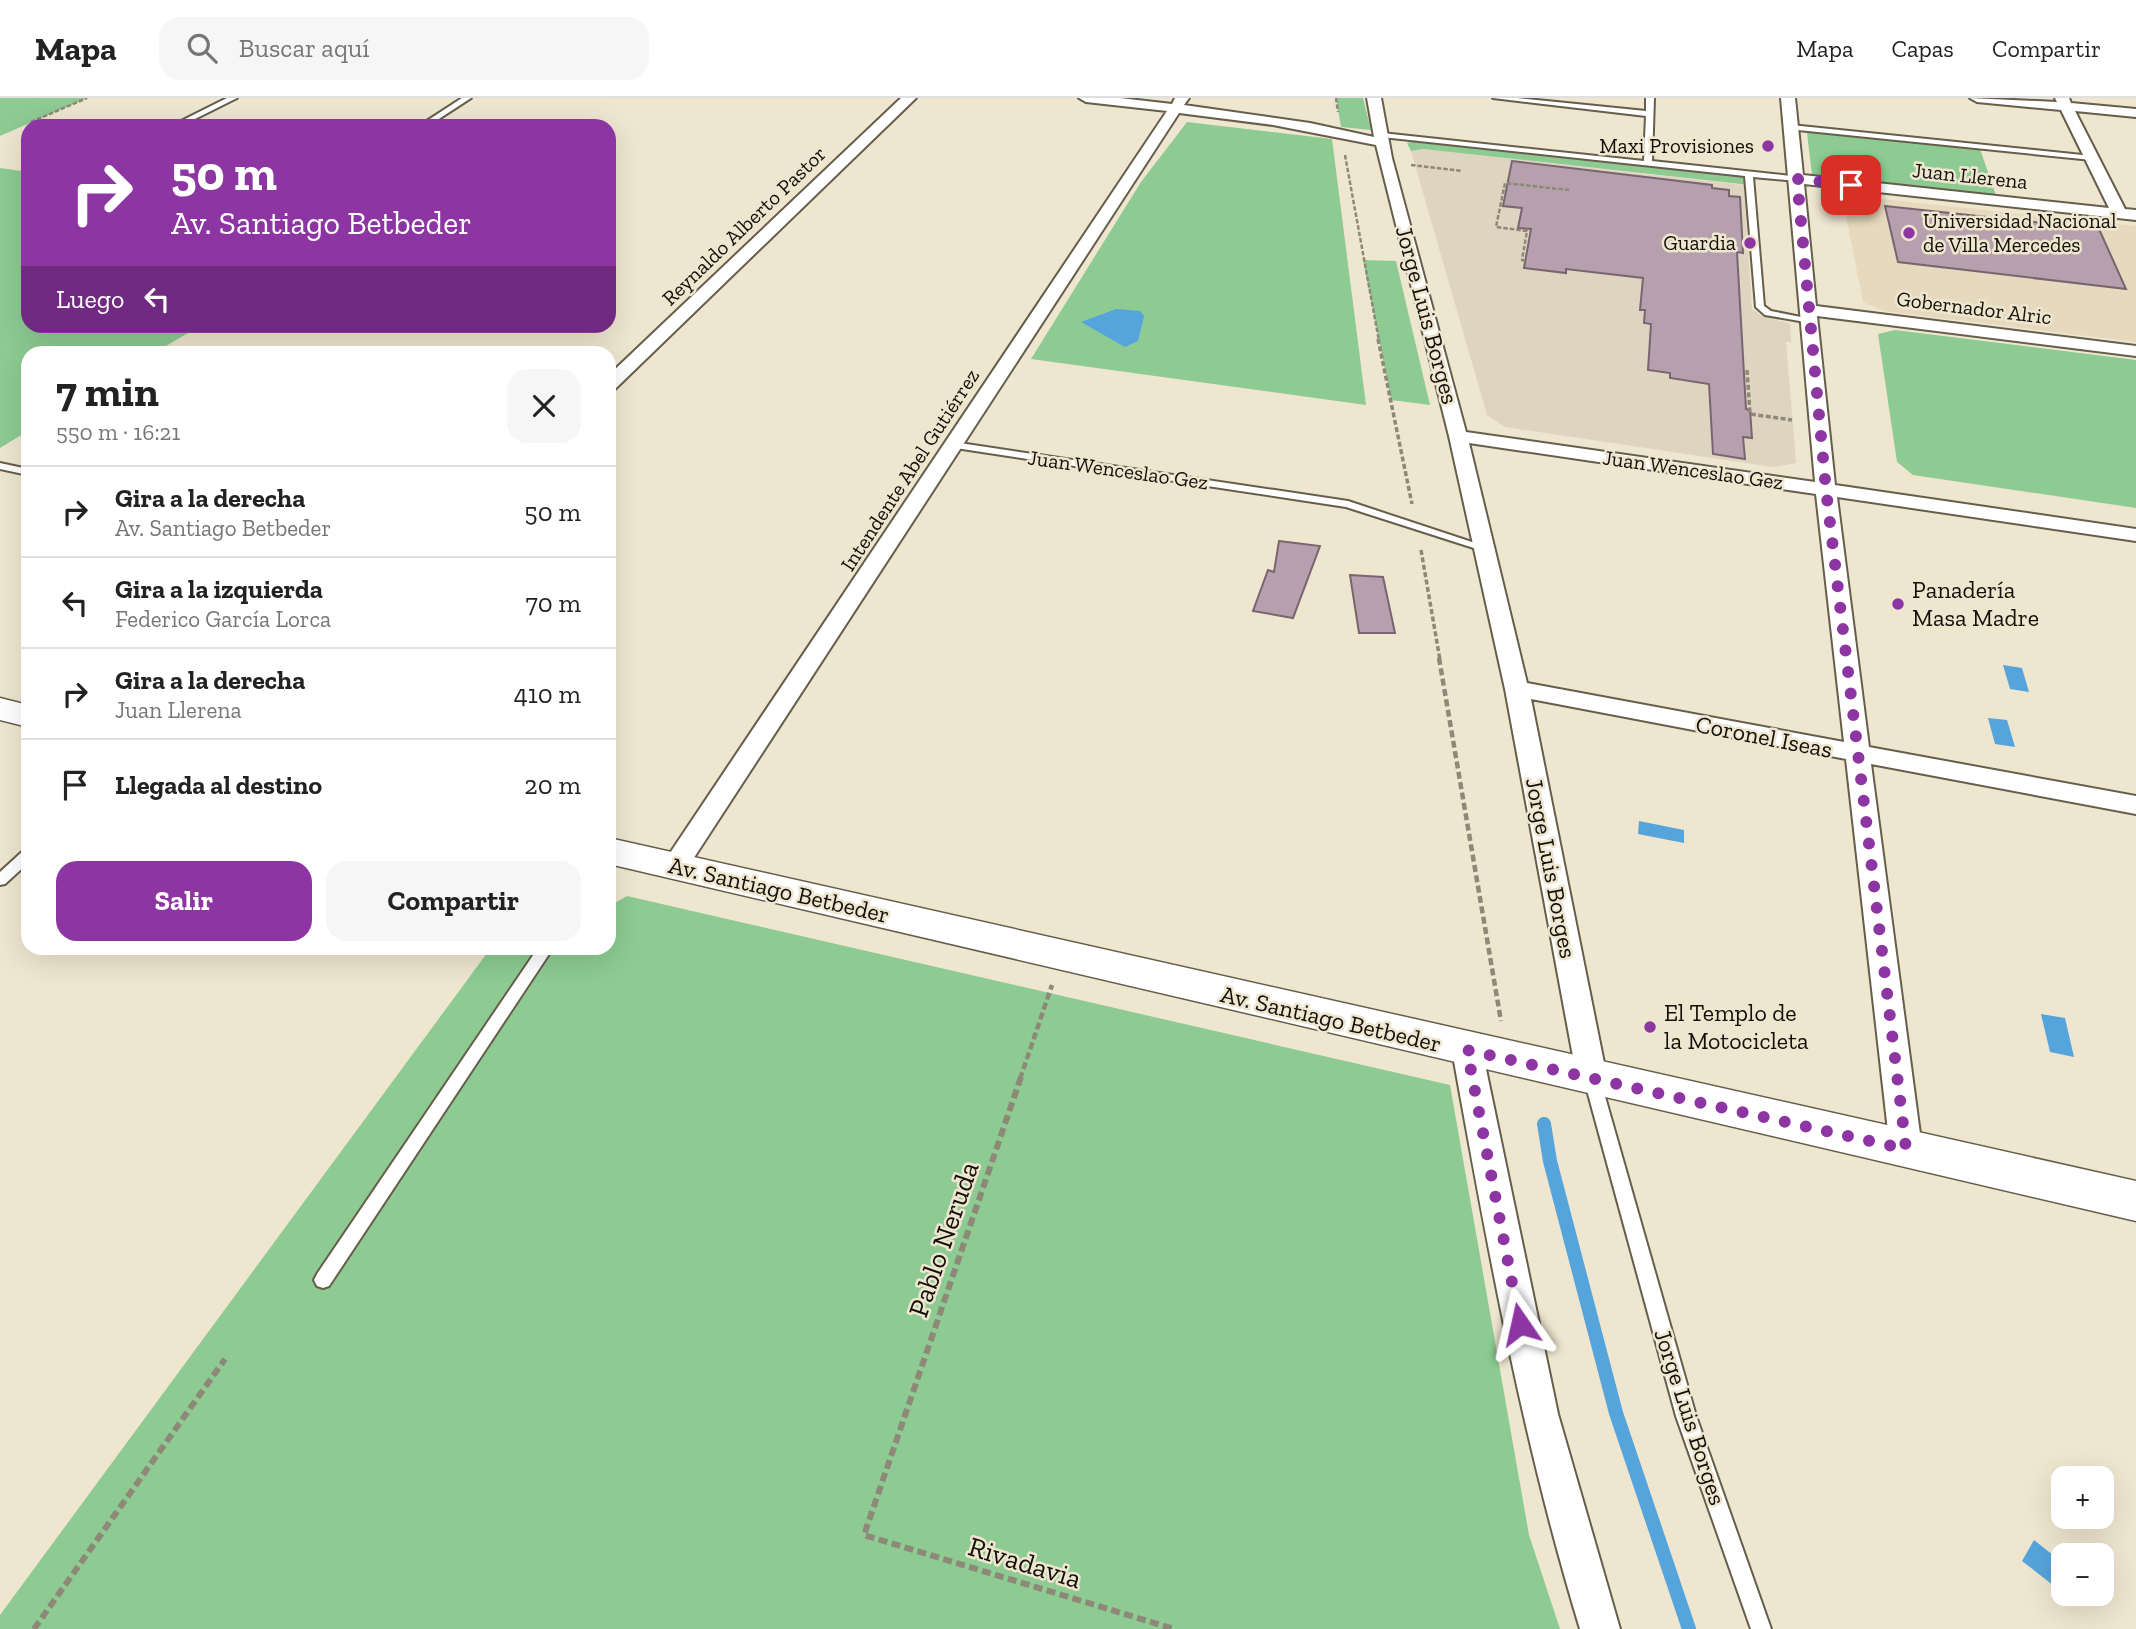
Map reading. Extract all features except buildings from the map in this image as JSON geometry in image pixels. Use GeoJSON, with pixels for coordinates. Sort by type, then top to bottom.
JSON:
{"type":"FeatureCollection","features":[{"type":"Feature","properties":{"kind":"main road"},"geometry":{"type":"LineString","coordinates":[[0,709],[21,714]]}},
{"type":"Feature","properties":{"kind":"main road","name":"Av. Santiago Betbeder"},"geometry":{"type":"LineString","coordinates":[[616,853],[1483,1054],[2136,1201]]}},
{"type":"Feature","properties":{"kind":"street","name":"Reynaldo Alberto Pastor"},"geometry":{"type":"LineString","coordinates":[[616,378],[909,98]]}},
{"type":"Feature","properties":{"kind":"street","name":"Juan Llerena"},"geometry":{"type":"LineString","coordinates":[[1086,98],[1179,103],[1382,139]]}},
{"type":"Feature","properties":{"kind":"street","name":"Jorge Luis Borges"},"geometry":{"type":"LineString","coordinates":[[1374,98],[1382,139],[1458,436],[1517,689],[1591,1078]]}},
{"type":"Feature","properties":{"kind":"street"},"geometry":{"type":"LineString","coordinates":[[1788,98],[1807,316],[1826,490],[1906,1149]]}},
{"type":"Feature","properties":{"kind":"street"},"geometry":{"type":"LineString","coordinates":[[1977,98],[2064,102],[2136,113]]}},
{"type":"Feature","properties":{"kind":"street"},"geometry":{"type":"LineString","coordinates":[[2064,102],[2119,213]]}},
{"type":"Feature","properties":{"kind":"street","name":"Intendente Abel Gutiérrez"},"geometry":{"type":"LineString","coordinates":[[675,866],[1179,103]]}},
{"type":"Feature","properties":{"kind":"street","name":"Juan Llerena"},"geometry":{"type":"LineString","coordinates":[[1797,179],[2136,215]]}},
{"type":"Feature","properties":{"kind":"street","name":"Gobernador Alric"},"geometry":{"type":"LineString","coordinates":[[1807,316],[2136,351]]}},
{"type":"Feature","properties":{"kind":"street","name":"Juan Wenceslao Gez"},"geometry":{"type":"LineString","coordinates":[[1458,436],[2136,535]]}},
{"type":"Feature","properties":{"kind":"street","name":"Coronel Iseas"},"geometry":{"type":"LineString","coordinates":[[1517,689],[1859,756],[2136,806]]}},
{"type":"Feature","properties":{"kind":"street"},"geometry":{"type":"LineString","coordinates":[[1483,1054],[1530,1379],[1577,1560],[1600,1629]]}},
{"type":"Feature","properties":{"kind":"lane"},"geometry":{"type":"LineString","coordinates":[[190,119],[233,98]]}},
{"type":"Feature","properties":{"kind":"lane"},"geometry":{"type":"LineString","coordinates":[[434,119],[467,98]]}},
{"type":"Feature","properties":{"kind":"lane"},"geometry":{"type":"LineString","coordinates":[[1497,98],[1650,114]]}},
{"type":"Feature","properties":{"kind":"lane"},"geometry":{"type":"LineString","coordinates":[[1648,163],[1650,98]]}},
{"type":"Feature","properties":{"kind":"lane"},"geometry":{"type":"LineString","coordinates":[[1791,127],[2092,158]]}},
{"type":"Feature","properties":{"kind":"lane","name":"Juan Llerena"},"geometry":{"type":"LineString","coordinates":[[1382,139],[1797,179]]}},
{"type":"Feature","properties":{"kind":"lane"},"geometry":{"type":"LineString","coordinates":[[1749,174],[1760,307],[1768,313],[1807,316]]}},
{"type":"Feature","properties":{"kind":"lane","name":"Juan Wenceslao Gez"},"geometry":{"type":"LineString","coordinates":[[953,445],[1348,504],[1484,548]]}},
{"type":"Feature","properties":{"kind":"lane"},"geometry":{"type":"LineString","coordinates":[[0,466],[21,470]]}},
{"type":"Feature","properties":{"kind":"lane"},"geometry":{"type":"LineString","coordinates":[[0,880],[21,861]]}},
{"type":"Feature","properties":{"kind":"lane"},"geometry":{"type":"LineString","coordinates":[[323,1280],[541,955]]}},
{"type":"Feature","properties":{"kind":"lane","name":"Jorge Luis Borges"},"geometry":{"type":"LineString","coordinates":[[1591,1078],[1686,1416],[1761,1629]]}},
{"type":"Feature","properties":{"kind":"path"},"geometry":{"type":"LineString","coordinates":[[38,119],[87,98]]}},
{"type":"Feature","properties":{"kind":"path"},"geometry":{"type":"LineString","coordinates":[[1336,98],[1371,304],[1417,528],[1503,1028],[1483,1054]]}},
{"type":"Feature","properties":{"kind":"path"},"geometry":{"type":"LineString","coordinates":[[1403,165],[1462,171]]}},
{"type":"Feature","properties":{"kind":"path"},"geometry":{"type":"LineString","coordinates":[[1525,261],[1522,260],[1527,231],[1496,227],[1505,183],[1569,190]]}},
{"type":"Feature","properties":{"kind":"path"},"geometry":{"type":"LineString","coordinates":[[1747,370],[1750,414],[1819,424]]}},
{"type":"Feature","properties":{"kind":"path","name":"Pablo Neruda"},"geometry":{"type":"LineString","coordinates":[[864,1535],[1062,956]]}},
{"type":"Feature","properties":{"kind":"path"},"geometry":{"type":"LineString","coordinates":[[34,1629],[225,1359]]}},
{"type":"Feature","properties":{"kind":"path","name":"Rivadavia"},"geometry":{"type":"LineString","coordinates":[[864,1535],[1174,1629]]}},
{"type":"Feature","properties":{"kind":"shaded area"},"geometry":{"type":"Polygon","coordinates":[[[1423,149],[1744,185],[1752,309],[1762,316],[1790,324],[1791,342],[1786,342],[1796,463],[1773,467],[1505,427],[1487,415],[1411,151],[1423,149]]]}},
{"type":"Feature","properties":{"kind":"shaded area"},"geometry":{"type":"Polygon","coordinates":[[[1854,196],[2136,226],[2136,342],[1884,311],[1863,302],[1843,200],[1854,196]]]}},
{"type":"Feature","properties":{"kind":"green space"},"geometry":{"type":"Polygon","coordinates":[[[0,98],[87,98],[39,119],[21,119],[21,127],[0,136],[0,98]]]}},
{"type":"Feature","properties":{"kind":"green space"},"geometry":{"type":"Polygon","coordinates":[[[1336,98],[1363,98],[1371,130],[1341,127],[1336,98]]]}},
{"type":"Feature","properties":{"kind":"green space"},"geometry":{"type":"Polygon","coordinates":[[[1187,122],[1332,139],[1366,405],[1031,359],[1141,182],[1187,122]]]}},
{"type":"Feature","properties":{"kind":"green space"},"geometry":{"type":"Polygon","coordinates":[[[1807,133],[1980,149],[1997,198],[1812,175],[1807,133]]]}},
{"type":"Feature","properties":{"kind":"green space"},"geometry":{"type":"Polygon","coordinates":[[[1413,141],[1749,177],[1750,185],[1423,149],[1411,151],[1407,143],[1413,141]]]}},
{"type":"Feature","properties":{"kind":"green space"},"geometry":{"type":"Polygon","coordinates":[[[0,168],[21,171],[21,333],[188,333],[166,346],[21,346],[21,435],[0,448],[0,168]]]}},
{"type":"Feature","properties":{"kind":"green space"},"geometry":{"type":"Polygon","coordinates":[[[1363,260],[1396,261],[1430,405],[1391,400],[1363,260]]]}},
{"type":"Feature","properties":{"kind":"green space"},"geometry":{"type":"Polygon","coordinates":[[[1895,330],[2136,360],[2136,508],[1913,475],[1897,462],[1878,334],[1895,330]]]}},
{"type":"Feature","properties":{"kind":"green space"},"geometry":{"type":"Polygon","coordinates":[[[627,896],[1450,1085],[1529,1535],[1560,1629],[0,1629],[0,1615],[486,955],[616,955],[616,902],[627,896]]]}},
{"type":"Feature","properties":{"kind":"water"},"geometry":{"type":"Polygon","coordinates":[[[1116,309],[1140,311],[1144,316],[1138,341],[1125,347],[1081,322],[1116,309]]]}},
{"type":"Feature","properties":{"kind":"water"},"geometry":{"type":"Polygon","coordinates":[[[2003,665],[2022,668],[2029,692],[2010,689],[2003,665]]]}},
{"type":"Feature","properties":{"kind":"water"},"geometry":{"type":"Polygon","coordinates":[[[1988,718],[2007,720],[2015,747],[1995,744],[1988,718]]]}},
{"type":"Feature","properties":{"kind":"water"},"geometry":{"type":"Polygon","coordinates":[[[1639,821],[1684,830],[1684,843],[1638,834],[1639,821]]]}},
{"type":"Feature","properties":{"kind":"water"},"geometry":{"type":"Polygon","coordinates":[[[2041,1014],[2065,1018],[2074,1057],[2050,1052],[2041,1014]]]}},
{"type":"Feature","properties":{"kind":"water"},"geometry":{"type":"Polygon","coordinates":[[[2034,1540],[2051,1553],[2051,1584],[2022,1561],[2034,1540]]]}},
{"type":"Feature","properties":{"kind":"waterway"},"geometry":{"type":"LineString","coordinates":[[1544,1124],[1550,1161],[1616,1413],[1689,1629]]}},
{"type":"Feature","properties":{"kind":"place","name":"Maxi Provisiones"},"geometry":{"type":"Point","coordinates":[1768,146]}},
{"type":"Feature","properties":{"kind":"place","name":"Universidad Nacional de Villa Mercedes"},"geometry":{"type":"Point","coordinates":[1909,233]}},
{"type":"Feature","properties":{"kind":"place","name":"Guardia"},"geometry":{"type":"Point","coordinates":[1750,243]}},
{"type":"Feature","properties":{"kind":"place","name":"Panadería Masa Madre"},"geometry":{"type":"Point","coordinates":[1898,604]}},
{"type":"Feature","properties":{"kind":"place","name":"El Templo de la Motocicleta"},"geometry":{"type":"Point","coordinates":[1650,1027]}},
{"type":"Feature","properties":{"kind":"route"},"geometry":{"type":"LineString","coordinates":[[1520,1324],[1467,1050],[1906,1149],[1826,490],[1797,179],[1851,185]]}}]}
